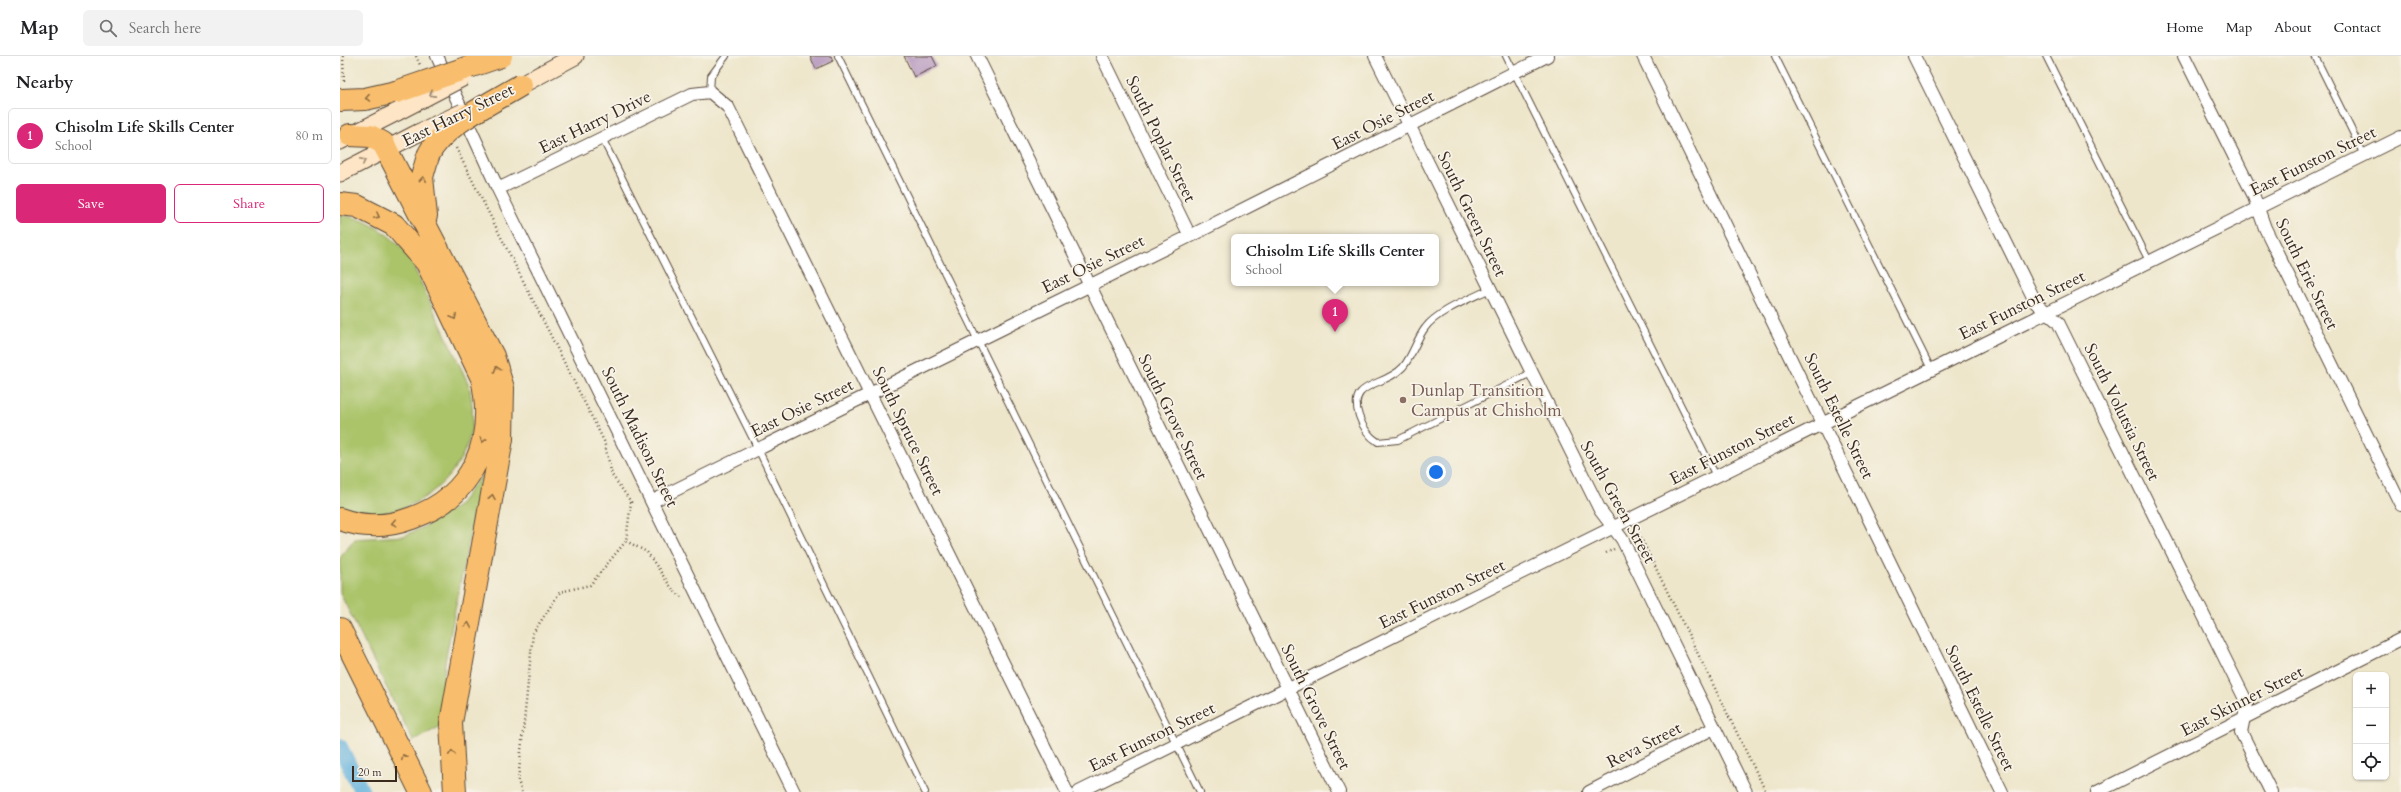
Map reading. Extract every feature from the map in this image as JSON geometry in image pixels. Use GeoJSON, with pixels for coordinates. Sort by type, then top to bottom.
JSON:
{"type":"FeatureCollection","features":[{"type":"Feature","properties":{"kind":"highway"},"geometry":{"type":"LineString","coordinates":[[340,100],[365,99],[397,102],[502,56]]}},
{"type":"Feature","properties":{"kind":"highway"},"geometry":{"type":"LineString","coordinates":[[428,231],[422,177],[432,147],[449,129],[520,85]]}},
{"type":"Feature","properties":{"kind":"highway"},"geometry":{"type":"LineString","coordinates":[[345,138],[370,136],[383,143],[493,356],[503,388],[502,439],[451,722],[455,792]]}},
{"type":"Feature","properties":{"kind":"highway"},"geometry":{"type":"LineString","coordinates":[[340,204],[357,206],[394,225],[427,263],[482,378],[486,396],[485,434],[478,457],[469,475],[447,501],[423,514],[394,524],[372,526],[340,520]]}},
{"type":"Feature","properties":{"kind":"highway"},"geometry":{"type":"LineString","coordinates":[[340,629],[421,792]]}},
{"type":"Feature","properties":{"kind":"main road","name":"East Harry Street"},"geometry":{"type":"LineString","coordinates":[[340,173],[418,133],[520,85],[575,56]]}},
{"type":"Feature","properties":{"kind":"main road","name":"East Harry Street"},"geometry":{"type":"LineString","coordinates":[[345,138],[397,102]]}},
{"type":"Feature","properties":{"kind":"street","name":"South Madison Street"},"geometry":{"type":"LineString","coordinates":[[437,56],[498,189],[653,500],[794,792]]}},
{"type":"Feature","properties":{"kind":"street","name":"South Grove Street"},"geometry":{"type":"LineString","coordinates":[[977,56],[1338,792]]}},
{"type":"Feature","properties":{"kind":"street","name":"South Poplar Street"},"geometry":{"type":"LineString","coordinates":[[1102,56],[1190,236]]}},
{"type":"Feature","properties":{"kind":"street","name":"South Green Street"},"geometry":{"type":"LineString","coordinates":[[1375,56],[1603,517],[1624,543],[1746,792]]}},
{"type":"Feature","properties":{"kind":"street","name":"East Osie Street"},"geometry":{"type":"LineString","coordinates":[[653,500],[1190,236],[1547,56]]}},
{"type":"Feature","properties":{"kind":"street","name":"South Estelle Street"},"geometry":{"type":"LineString","coordinates":[[1643,56],[1823,422],[2002,792]]}},
{"type":"Feature","properties":{"kind":"street","name":"South Volutsia Street"},"geometry":{"type":"LineString","coordinates":[[1914,56],[2036,303],[2058,322],[2247,703],[2241,732],[2271,792]]}},
{"type":"Feature","properties":{"kind":"street","name":"South Erie Street"},"geometry":{"type":"LineString","coordinates":[[2184,56],[2257,207],[2265,228],[2401,505]]}},
{"type":"Feature","properties":{"kind":"street","name":"East Harry Drive"},"geometry":{"type":"LineString","coordinates":[[498,189],[692,94],[710,92]]}},
{"type":"Feature","properties":{"kind":"street","name":"South Spruce Street"},"geometry":{"type":"LineString","coordinates":[[710,92],[728,107],[1066,792]]}},
{"type":"Feature","properties":{"kind":"street","name":"East Funston Street"},"geometry":{"type":"LineString","coordinates":[[1079,792],[1613,528],[1823,422],[2401,137]]}},
{"type":"Feature","properties":{"kind":"street","name":"East Skinner Street"},"geometry":{"type":"LineString","coordinates":[[2097,792],[2401,639]]}},
{"type":"Feature","properties":{"kind":"street","name":"Reva Street"},"geometry":{"type":"LineString","coordinates":[[1589,792],[1714,728]]}},
{"type":"Feature","properties":{"kind":"lane"},"geometry":{"type":"LineString","coordinates":[[710,92],[711,76],[726,56]]}},
{"type":"Feature","properties":{"kind":"lane"},"geometry":{"type":"LineString","coordinates":[[838,56],[1200,792]]}},
{"type":"Feature","properties":{"kind":"lane"},"geometry":{"type":"LineString","coordinates":[[1506,56],[1716,476]]}},
{"type":"Feature","properties":{"kind":"lane"},"geometry":{"type":"LineString","coordinates":[[1775,56],[1930,369]]}},
{"type":"Feature","properties":{"kind":"lane"},"geometry":{"type":"LineString","coordinates":[[2046,56],[2149,261]]}},
{"type":"Feature","properties":{"kind":"lane"},"geometry":{"type":"LineString","coordinates":[[2315,56],[2364,155]]}},
{"type":"Feature","properties":{"kind":"lane"},"geometry":{"type":"LineString","coordinates":[[602,138],[758,449],[925,792]]}},
{"type":"Feature","properties":{"kind":"lane"},"geometry":{"type":"LineString","coordinates":[[1490,289],[1434,318],[1426,326],[1411,356],[1402,368],[1388,378],[1360,392],[1356,397],[1356,407],[1366,432],[1378,442],[1398,440],[1531,373]]}},
{"type":"Feature","properties":{"kind":"path"},"geometry":{"type":"LineString","coordinates":[[343,56],[345,72]]}},
{"type":"Feature","properties":{"kind":"path"},"geometry":{"type":"LineString","coordinates":[[416,56],[422,70]]}},
{"type":"Feature","properties":{"kind":"path"},"geometry":{"type":"LineString","coordinates":[[454,144],[604,441],[612,475],[631,502],[626,541],[590,585],[560,592],[533,633],[518,781],[522,792]]}},
{"type":"Feature","properties":{"kind":"path"},"geometry":{"type":"LineString","coordinates":[[1606,553],[1639,534],[1766,792]]}},
{"type":"Feature","properties":{"kind":"path"},"geometry":{"type":"LineString","coordinates":[[626,541],[646,552],[674,590],[684,600],[699,596]]}},
{"type":"Feature","properties":{"kind":"green space"},"geometry":{"type":"Polygon","coordinates":[[[340,215],[368,223],[377,228],[393,239],[407,253],[469,385],[471,397],[471,431],[464,452],[453,470],[439,486],[422,499],[403,508],[382,513],[361,513],[340,508],[340,215]]]}},
{"type":"Feature","properties":{"kind":"green space"},"geometry":{"type":"Polygon","coordinates":[[[481,476],[445,662],[439,727],[413,741],[340,593],[340,558],[355,539],[404,536],[428,525],[458,506],[481,476]]]}},
{"type":"Feature","properties":{"kind":"building"},"geometry":{"type":"Polygon","coordinates":[[[810,56],[831,56],[833,61],[816,69],[810,56]]]}},
{"type":"Feature","properties":{"kind":"building"},"geometry":{"type":"Polygon","coordinates":[[[904,56],[932,56],[937,66],[914,77],[904,56]]]}},
{"type":"Feature","properties":{"kind":"waterway"},"geometry":{"type":"LineString","coordinates":[[340,747],[362,792]]}},
{"type":"Feature","properties":{"kind":"place","name":"Chisolm Life Skills Center"},"geometry":{"type":"Point","coordinates":[1335,332]}},
{"type":"Feature","properties":{"kind":"place","name":"Dunlap Transition Campus at Chisholm"},"geometry":{"type":"Point","coordinates":[1403,400]}}]}
